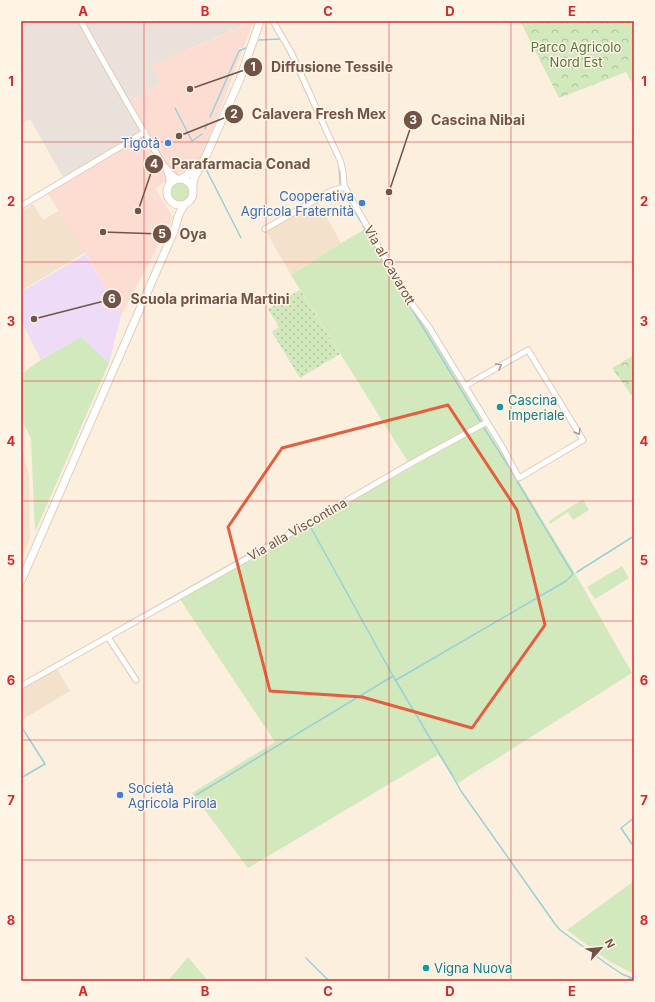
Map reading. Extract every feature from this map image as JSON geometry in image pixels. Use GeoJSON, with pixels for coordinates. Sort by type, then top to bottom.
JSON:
{"type":"FeatureCollection","features":[{"type":"Feature","properties":{"kind":"main road"},"geometry":{"type":"LineString","coordinates":[[21,581],[174,231],[180,212],[185,204],[192,198],[194,178],[206,156],[240,79],[256,35],[259,21]]}},
{"type":"Feature","properties":{"kind":"main road"},"geometry":{"type":"LineString","coordinates":[[174,231],[175,212],[167,194],[169,185],[192,172],[206,156]]}},
{"type":"Feature","properties":{"kind":"main road"},"geometry":{"type":"LineString","coordinates":[[179,179],[191,184],[193,189]]}},
{"type":"Feature","properties":{"kind":"main road"},"geometry":{"type":"LineString","coordinates":[[171,201],[177,205],[185,204]]}},
{"type":"Feature","properties":{"kind":"street"},"geometry":{"type":"LineString","coordinates":[[81,21],[163,163],[168,173],[169,185]]}},
{"type":"Feature","properties":{"kind":"street","name":"Via al Cavarott"},"geometry":{"type":"LineString","coordinates":[[273,21],[292,54],[340,160],[345,187],[406,296],[429,326],[520,478],[583,440],[528,350],[465,386]]}},
{"type":"Feature","properties":{"kind":"street"},"geometry":{"type":"LineString","coordinates":[[21,206],[144,132]]}},
{"type":"Feature","properties":{"kind":"street"},"geometry":{"type":"LineString","coordinates":[[163,163],[171,173],[179,179]]}},
{"type":"Feature","properties":{"kind":"street"},"geometry":{"type":"LineString","coordinates":[[265,229],[331,191],[345,187]]}},
{"type":"Feature","properties":{"kind":"street","name":"Via alla Viscontina"},"geometry":{"type":"LineString","coordinates":[[21,686],[108,638],[408,465],[486,422]]}},
{"type":"Feature","properties":{"kind":"street"},"geometry":{"type":"LineString","coordinates":[[108,638],[136,680]]}},
{"type":"Feature","properties":{"kind":"highlighted area"},"geometry":{"type":"Polygon","coordinates":[[[448,405],[517,510],[545,625],[472,728],[362,697],[270,691],[228,527],[282,448],[448,405]]]}},
{"type":"Feature","properties":{"kind":"shaded area"},"geometry":{"type":"Polygon","coordinates":[[[21,21],[254,21],[152,65],[162,83],[124,105],[140,131],[63,177],[30,119],[21,124],[21,21]]]}},
{"type":"Feature","properties":{"kind":"shaded area"},"geometry":{"type":"Polygon","coordinates":[[[253,22],[201,160],[155,188],[173,217],[121,316],[89,258],[48,194],[149,133],[130,102],[162,83],[152,65],[253,22]]]}},
{"type":"Feature","properties":{"kind":"shaded area"},"geometry":{"type":"Polygon","coordinates":[[[317,200],[341,243],[291,275],[265,230],[317,200]]]}},
{"type":"Feature","properties":{"kind":"shaded area"},"geometry":{"type":"Polygon","coordinates":[[[33,204],[43,220],[60,210],[86,252],[21,291],[21,212],[33,204]]]}},
{"type":"Feature","properties":{"kind":"shaded area"},"geometry":{"type":"Polygon","coordinates":[[[86,254],[121,316],[109,363],[81,337],[41,360],[21,320],[21,292],[86,254]]]}},
{"type":"Feature","properties":{"kind":"shaded area"},"geometry":{"type":"Polygon","coordinates":[[[21,443],[29,476],[30,538],[21,559],[21,443]]]}},
{"type":"Feature","properties":{"kind":"shaded area"},"geometry":{"type":"Polygon","coordinates":[[[57,669],[70,691],[23,719],[21,716],[21,689],[57,669]]]}},
{"type":"Feature","properties":{"kind":"green space","name":"Parco Agricolo Nord Est"},"geometry":{"type":"Polygon","coordinates":[[[520,21],[634,21],[634,87],[626,72],[559,98],[520,21]]]}},
{"type":"Feature","properties":{"kind":"green space"},"geometry":{"type":"Polygon","coordinates":[[[176,183],[184,183],[189,188],[187,199],[184,201],[176,201],[171,196],[171,188],[176,183]]]}},
{"type":"Feature","properties":{"kind":"green space"},"geometry":{"type":"Polygon","coordinates":[[[367,228],[439,345],[483,421],[408,462],[291,275],[367,228]]]}},
{"type":"Feature","properties":{"kind":"green space"},"geometry":{"type":"Polygon","coordinates":[[[300,290],[340,354],[300,378],[272,332],[279,327],[268,309],[300,290]]]}},
{"type":"Feature","properties":{"kind":"green space"},"geometry":{"type":"Polygon","coordinates":[[[81,337],[109,363],[35,532],[31,439],[21,418],[21,374],[41,360],[81,337]]]}},
{"type":"Feature","properties":{"kind":"green space"},"geometry":{"type":"Polygon","coordinates":[[[634,355],[634,399],[612,368],[634,355]]]}},
{"type":"Feature","properties":{"kind":"green space"},"geometry":{"type":"Polygon","coordinates":[[[485,426],[576,575],[632,673],[458,783],[438,755],[248,868],[192,793],[275,742],[179,598],[485,426]]]}},
{"type":"Feature","properties":{"kind":"green space"},"geometry":{"type":"Polygon","coordinates":[[[583,499],[589,510],[573,520],[568,512],[550,524],[549,521],[583,499]]]}},
{"type":"Feature","properties":{"kind":"green space"},"geometry":{"type":"Polygon","coordinates":[[[622,566],[629,578],[595,599],[587,587],[622,566]]]}},
{"type":"Feature","properties":{"kind":"green space"},"geometry":{"type":"Polygon","coordinates":[[[634,881],[634,974],[609,961],[567,930],[634,881]]]}},
{"type":"Feature","properties":{"kind":"green space"},"geometry":{"type":"Polygon","coordinates":[[[188,957],[208,981],[168,981],[188,957]]]}},
{"type":"Feature","properties":{"kind":"waterway"},"geometry":{"type":"LineString","coordinates":[[259,40],[281,39]]}},
{"type":"Feature","properties":{"kind":"waterway"},"geometry":{"type":"LineString","coordinates":[[285,46],[339,163],[340,184]]}},
{"type":"Feature","properties":{"kind":"waterway"},"geometry":{"type":"LineString","coordinates":[[210,117],[239,51],[246,48]]}},
{"type":"Feature","properties":{"kind":"waterway"},"geometry":{"type":"LineString","coordinates":[[175,108],[192,141],[202,134]]}},
{"type":"Feature","properties":{"kind":"waterway"},"geometry":{"type":"LineString","coordinates":[[205,129],[207,124]]}},
{"type":"Feature","properties":{"kind":"waterway"},"geometry":{"type":"LineString","coordinates":[[206,169],[241,238]]}},
{"type":"Feature","properties":{"kind":"waterway"},"geometry":{"type":"LineString","coordinates":[[344,193],[361,222]]}},
{"type":"Feature","properties":{"kind":"waterway"},"geometry":{"type":"LineString","coordinates":[[363,226],[385,263]]}},
{"type":"Feature","properties":{"kind":"waterway"},"geometry":{"type":"LineString","coordinates":[[410,306],[480,421]]}},
{"type":"Feature","properties":{"kind":"waterway"},"geometry":{"type":"LineString","coordinates":[[484,428],[516,478]]}},
{"type":"Feature","properties":{"kind":"waterway"},"geometry":{"type":"LineString","coordinates":[[395,680],[566,581],[573,574],[517,481]]}},
{"type":"Feature","properties":{"kind":"waterway"},"geometry":{"type":"LineString","coordinates":[[140,616],[302,524]]}},
{"type":"Feature","properties":{"kind":"waterway"},"geometry":{"type":"LineString","coordinates":[[310,526],[393,676]]}},
{"type":"Feature","properties":{"kind":"waterway"},"geometry":{"type":"LineString","coordinates":[[577,572],[634,536]]}},
{"type":"Feature","properties":{"kind":"waterway"},"geometry":{"type":"LineString","coordinates":[[196,795],[393,676],[461,791],[555,924],[560,930],[607,964],[622,974],[634,979]]}},
{"type":"Feature","properties":{"kind":"waterway"},"geometry":{"type":"LineString","coordinates":[[21,726],[45,764],[21,778]]}},
{"type":"Feature","properties":{"kind":"waterway"},"geometry":{"type":"LineString","coordinates":[[634,818],[621,828],[634,847]]}},
{"type":"Feature","properties":{"kind":"waterway"},"geometry":{"type":"LineString","coordinates":[[306,958],[329,981]]}},
{"type":"Feature","properties":{"kind":"waterway"},"geometry":{"type":"LineString","coordinates":[[627,981],[631,978]]}},
{"type":"Feature","properties":{"kind":"place","name":"Diffusione Tessile"},"geometry":{"type":"Point","coordinates":[190,89]}},
{"type":"Feature","properties":{"kind":"place","name":"Calavera Fresh Mex"},"geometry":{"type":"Point","coordinates":[179,136]}},
{"type":"Feature","properties":{"kind":"place","name":"Tigotà"},"geometry":{"type":"Point","coordinates":[168,143]}},
{"type":"Feature","properties":{"kind":"place","name":"Cascina Nibai"},"geometry":{"type":"Point","coordinates":[389,192]}},
{"type":"Feature","properties":{"kind":"place","name":"Cooperativa Agricola Fraternità"},"geometry":{"type":"Point","coordinates":[362,203]}},
{"type":"Feature","properties":{"kind":"place","name":"Parafarmacia Conad"},"geometry":{"type":"Point","coordinates":[138,211]}},
{"type":"Feature","properties":{"kind":"place","name":"Oya"},"geometry":{"type":"Point","coordinates":[103,232]}},
{"type":"Feature","properties":{"kind":"place","name":"Scuola primaria Martini"},"geometry":{"type":"Point","coordinates":[34,319]}},
{"type":"Feature","properties":{"kind":"place","name":"Cascina Imperiale"},"geometry":{"type":"Point","coordinates":[500,407]}},
{"type":"Feature","properties":{"kind":"place","name":"Società Agricola Pirola"},"geometry":{"type":"Point","coordinates":[120,795]}},
{"type":"Feature","properties":{"kind":"place","name":"Vigna Nuova"},"geometry":{"type":"Point","coordinates":[426,968]}}]}
